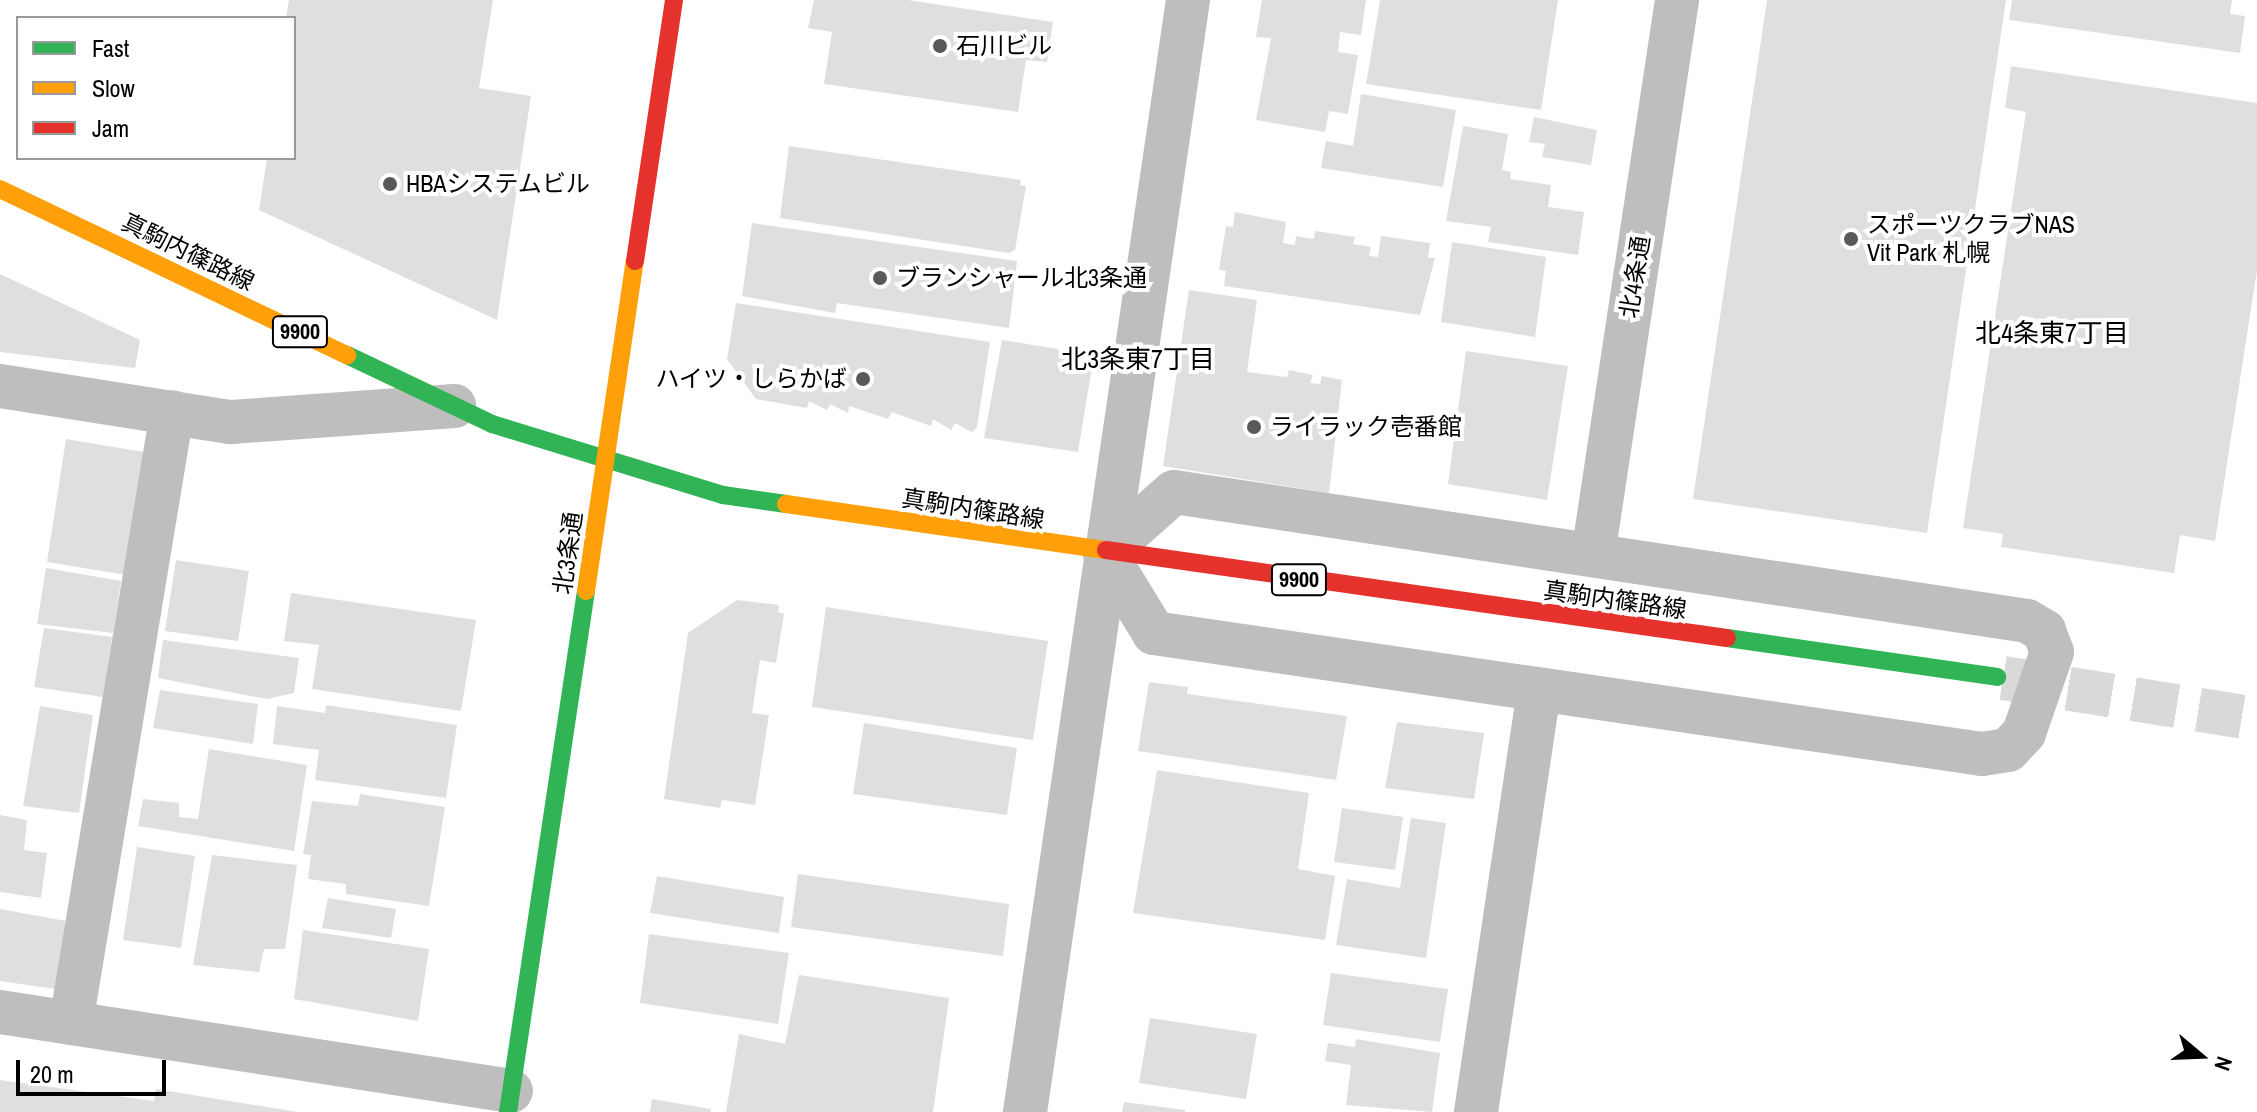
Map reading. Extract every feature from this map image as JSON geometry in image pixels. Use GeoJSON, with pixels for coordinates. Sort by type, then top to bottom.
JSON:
{"type":"FeatureCollection","features":[{"type":"Feature","properties":{"kind":"main road","name":"北3条通"},"geometry":{"type":"LineString","coordinates":[[510,1101],[674,0]]}},
{"type":"Feature","properties":{"kind":"main road","name":"真駒内篠路線"},"geometry":{"type":"LineString","coordinates":[[0,189],[492,424],[723,495],[1105,553],[1997,677]]}},
{"type":"Feature","properties":{"kind":"street"},"geometry":{"type":"LineString","coordinates":[[1025,1112],[1188,0]]}},
{"type":"Feature","properties":{"kind":"street","name":"北4条通"},"geometry":{"type":"LineString","coordinates":[[1593,555],[1677,0]]}},
{"type":"Feature","properties":{"kind":"street"},"geometry":{"type":"LineString","coordinates":[[0,386],[231,422],[454,406]]}},
{"type":"Feature","properties":{"kind":"street"},"geometry":{"type":"LineString","coordinates":[[71,1023],[172,412]]}},
{"type":"Feature","properties":{"kind":"street"},"geometry":{"type":"LineString","coordinates":[[1174,492],[2027,621],[2044,631],[2052,652],[2024,733],[2008,750],[1982,754],[1154,633],[1105,553],[1174,492]]}},
{"type":"Feature","properties":{"kind":"street"},"geometry":{"type":"LineString","coordinates":[[1476,1112],[1539,690]]}},
{"type":"Feature","properties":{"kind":"street"},"geometry":{"type":"LineString","coordinates":[[0,1012],[510,1101]]}},
{"type":"Feature","properties":{"kind":"building","name":"HBAシステムビル"},"geometry":{"type":"Polygon","coordinates":[[[289,0],[493,0],[479,88],[531,96],[497,320],[259,210],[267,160],[296,160],[296,16],[286,16],[289,0]]]}},
{"type":"Feature","properties":{"kind":"building","name":"石川ビル"},"geometry":{"type":"Polygon","coordinates":[[[814,0],[908,0],[1053,22],[1047,62],[1026,60],[1018,112],[824,84],[832,32],[808,28],[814,0]]]}},
{"type":"Feature","properties":{"kind":"building"},"geometry":{"type":"Polygon","coordinates":[[[1262,0],[1366,0],[1361,35],[1340,32],[1338,52],[1358,55],[1348,114],[1329,111],[1325,132],[1256,120],[1271,38],[1256,37],[1262,0]]]}},
{"type":"Feature","properties":{"kind":"building"},"geometry":{"type":"Polygon","coordinates":[[[1380,0],[1558,0],[1541,110],[1366,84],[1380,0]]]}},
{"type":"Feature","properties":{"kind":"building"},"geometry":{"type":"Polygon","coordinates":[[[1767,0],[2006,0],[1927,533],[1693,499],[1767,0]]]}},
{"type":"Feature","properties":{"kind":"building"},"geometry":{"type":"Polygon","coordinates":[[[2012,0],[2232,0],[2230,14],[2245,16],[2240,53],[2009,20],[2012,0]]]}},
{"type":"Feature","properties":{"kind":"building"},"geometry":{"type":"Polygon","coordinates":[[[2011,66],[2257,103],[2257,270],[2215,541],[2180,535],[2174,573],[2001,547],[2003,534],[1963,528],[2026,112],[2005,108],[2011,66]]]}},
{"type":"Feature","properties":{"kind":"building"},"geometry":{"type":"Polygon","coordinates":[[[1361,94],[1456,110],[1443,187],[1321,168],[1326,141],[1353,146],[1361,94]]]}},
{"type":"Feature","properties":{"kind":"building"},"geometry":{"type":"Polygon","coordinates":[[[1534,117],[1597,130],[1591,165],[1542,157],[1545,144],[1529,142],[1534,117]]]}},
{"type":"Feature","properties":{"kind":"building"},"geometry":{"type":"Polygon","coordinates":[[[1463,126],[1508,134],[1502,170],[1511,172],[1510,179],[1551,185],[1548,207],[1584,212],[1578,255],[1488,242],[1491,227],[1446,221],[1463,126]]]}},
{"type":"Feature","properties":{"kind":"building"},"geometry":{"type":"Polygon","coordinates":[[[789,146],[1021,180],[1020,185],[1026,186],[1015,250],[1009,253],[780,218],[789,146]]]}},
{"type":"Feature","properties":{"kind":"building"},"geometry":{"type":"Polygon","coordinates":[[[1235,212],[1286,222],[1283,243],[1295,245],[1296,236],[1314,239],[1315,231],[1355,237],[1353,244],[1371,247],[1369,256],[1378,257],[1381,236],[1430,243],[1428,258],[1435,258],[1420,315],[1224,286],[1226,271],[1219,270],[1226,226],[1233,227],[1235,212]]]}},
{"type":"Feature","properties":{"kind":"building","name":"ブランシャール北3条通"},"geometry":{"type":"Polygon","coordinates":[[[752,223],[1017,261],[1009,328],[837,303],[835,313],[742,296],[752,223]]]}},
{"type":"Feature","properties":{"kind":"building"},"geometry":{"type":"Polygon","coordinates":[[[1452,242],[1546,257],[1535,337],[1441,322],[1452,242]]]}},
{"type":"Feature","properties":{"kind":"building"},"geometry":{"type":"Polygon","coordinates":[[[0,274],[140,340],[135,368],[0,352],[0,274]]]}},
{"type":"Feature","properties":{"kind":"building","name":"ライラック壱番館"},"geometry":{"type":"Polygon","coordinates":[[[1189,290],[1257,300],[1247,372],[1287,377],[1289,370],[1313,375],[1310,383],[1320,384],[1322,376],[1342,380],[1329,493],[1163,466],[1189,290]]]}},
{"type":"Feature","properties":{"kind":"building","name":"ハイツ・しらかば"},"geometry":{"type":"Polygon","coordinates":[[[736,303],[990,342],[977,427],[972,432],[955,423],[951,430],[933,419],[931,426],[892,412],[888,419],[849,406],[848,413],[830,404],[827,410],[809,401],[807,408],[756,399],[727,359],[736,303]]]}},
{"type":"Feature","properties":{"kind":"building"},"geometry":{"type":"Polygon","coordinates":[[[1002,340],[1094,355],[1078,452],[984,438],[1002,340]]]}},
{"type":"Feature","properties":{"kind":"building"},"geometry":{"type":"Polygon","coordinates":[[[1466,351],[1568,366],[1547,500],[1448,484],[1466,351]]]}},
{"type":"Feature","properties":{"kind":"building"},"geometry":{"type":"Polygon","coordinates":[[[66,439],[144,452],[127,575],[47,562],[66,439]]]}},
{"type":"Feature","properties":{"kind":"building"},"geometry":{"type":"Polygon","coordinates":[[[176,560],[249,571],[238,641],[165,631],[176,560]]]}},
{"type":"Feature","properties":{"kind":"building"},"geometry":{"type":"Polygon","coordinates":[[[46,568],[121,581],[113,633],[37,624],[46,568]]]}},
{"type":"Feature","properties":{"kind":"building"},"geometry":{"type":"Polygon","coordinates":[[[291,593],[476,620],[461,711],[312,689],[319,645],[284,641],[291,593]]]}},
{"type":"Feature","properties":{"kind":"building"},"geometry":{"type":"Polygon","coordinates":[[[737,600],[779,605],[778,612],[784,614],[776,663],[760,660],[752,713],[769,715],[755,805],[722,800],[720,808],[664,799],[688,633],[737,600]]]}},
{"type":"Feature","properties":{"kind":"building"},"geometry":{"type":"Polygon","coordinates":[[[826,607],[1048,641],[1033,740],[812,707],[826,607]]]}},
{"type":"Feature","properties":{"kind":"building"},"geometry":{"type":"Polygon","coordinates":[[[44,628],[112,637],[103,697],[34,687],[44,628]]]}},
{"type":"Feature","properties":{"kind":"building"},"geometry":{"type":"Polygon","coordinates":[[[163,640],[299,658],[294,693],[267,699],[158,678],[163,640]]]}},
{"type":"Feature","properties":{"kind":"building"},"geometry":{"type":"Polygon","coordinates":[[[1149,682],[1188,687],[1187,694],[1347,716],[1336,780],[1138,751],[1149,682]]]}},
{"type":"Feature","properties":{"kind":"building"},"geometry":{"type":"Polygon","coordinates":[[[160,690],[258,704],[253,744],[153,728],[160,690]]]}},
{"type":"Feature","properties":{"kind":"building"},"geometry":{"type":"Polygon","coordinates":[[[326,705],[457,725],[446,798],[315,780],[319,750],[273,744],[277,706],[325,713],[326,705]]]}},
{"type":"Feature","properties":{"kind":"building"},"geometry":{"type":"Polygon","coordinates":[[[40,706],[93,715],[79,813],[23,806],[40,706]]]}},
{"type":"Feature","properties":{"kind":"building"},"geometry":{"type":"Polygon","coordinates":[[[1397,722],[1484,733],[1474,799],[1385,788],[1397,722]]]}},
{"type":"Feature","properties":{"kind":"building"},"geometry":{"type":"Polygon","coordinates":[[[864,723],[1017,748],[1007,815],[853,794],[864,723]]]}},
{"type":"Feature","properties":{"kind":"building"},"geometry":{"type":"Polygon","coordinates":[[[209,749],[307,765],[294,851],[138,826],[143,799],[179,803],[179,817],[198,819],[209,749]]]}},
{"type":"Feature","properties":{"kind":"building"},"geometry":{"type":"Polygon","coordinates":[[[1157,770],[1309,793],[1298,869],[1335,876],[1325,940],[1133,913],[1157,770]]]}},
{"type":"Feature","properties":{"kind":"building"},"geometry":{"type":"Polygon","coordinates":[[[360,794],[445,807],[429,906],[346,894],[346,884],[308,879],[311,855],[303,854],[312,801],[358,806],[360,794]]]}},
{"type":"Feature","properties":{"kind":"building"},"geometry":{"type":"Polygon","coordinates":[[[1342,808],[1403,817],[1395,870],[1334,862],[1342,808]]]}},
{"type":"Feature","properties":{"kind":"building"},"geometry":{"type":"Polygon","coordinates":[[[0,815],[27,820],[24,850],[47,853],[41,898],[0,892],[0,815]]]}},
{"type":"Feature","properties":{"kind":"building"},"geometry":{"type":"Polygon","coordinates":[[[1411,818],[1446,823],[1426,958],[1336,945],[1347,879],[1400,888],[1411,818]]]}},
{"type":"Feature","properties":{"kind":"building"},"geometry":{"type":"Polygon","coordinates":[[[137,847],[195,856],[181,948],[123,940],[137,847]]]}},
{"type":"Feature","properties":{"kind":"building"},"geometry":{"type":"Polygon","coordinates":[[[212,855],[297,865],[285,949],[264,949],[259,972],[193,965],[212,855]]]}},
{"type":"Feature","properties":{"kind":"building"},"geometry":{"type":"Polygon","coordinates":[[[798,874],[1009,904],[1003,956],[791,927],[798,874]]]}},
{"type":"Feature","properties":{"kind":"building"},"geometry":{"type":"Polygon","coordinates":[[[657,876],[784,897],[779,933],[650,913],[657,876]]]}},
{"type":"Feature","properties":{"kind":"building"},"geometry":{"type":"Polygon","coordinates":[[[328,898],[396,909],[391,938],[322,928],[328,898]]]}},
{"type":"Feature","properties":{"kind":"building"},"geometry":{"type":"Polygon","coordinates":[[[0,909],[66,921],[55,989],[0,981],[0,909]]]}},
{"type":"Feature","properties":{"kind":"building"},"geometry":{"type":"Polygon","coordinates":[[[303,930],[429,949],[418,1021],[294,999],[303,930]]]}},
{"type":"Feature","properties":{"kind":"building"},"geometry":{"type":"Polygon","coordinates":[[[649,934],[789,953],[778,1024],[640,1003],[649,934]]]}},
{"type":"Feature","properties":{"kind":"building"},"geometry":{"type":"Polygon","coordinates":[[[1331,973],[1448,989],[1440,1042],[1323,1025],[1331,973]]]}},
{"type":"Feature","properties":{"kind":"building"},"geometry":{"type":"Polygon","coordinates":[[[799,975],[949,998],[933,1112],[726,1112],[739,1034],[785,1044],[799,975]]]}},
{"type":"Feature","properties":{"kind":"building"},"geometry":{"type":"Polygon","coordinates":[[[1150,1018],[1257,1034],[1246,1099],[1139,1083],[1150,1018]]]}},
{"type":"Feature","properties":{"kind":"building"},"geometry":{"type":"Polygon","coordinates":[[[1356,1039],[1440,1053],[1432,1112],[1346,1105],[1351,1065],[1325,1061],[1328,1043],[1355,1047],[1356,1039]]]}},
{"type":"Feature","properties":{"kind":"building"},"geometry":{"type":"Polygon","coordinates":[[[0,1080],[154,1101],[156,1089],[298,1112],[0,1112],[0,1080]]]}},
{"type":"Feature","properties":{"kind":"building"},"geometry":{"type":"Polygon","coordinates":[[[652,1099],[711,1109],[711,1112],[650,1112],[652,1099]]]}},
{"type":"Feature","properties":{"kind":"building"},"geometry":{"type":"Polygon","coordinates":[[[1124,1102],[1185,1110],[1185,1112],[1122,1112],[1124,1102]]]}},
{"type":"Feature","properties":{"kind":"tunnel"},"geometry":{"type":"LineString","coordinates":[[2003,678],[2257,719]]}},
{"type":"Feature","properties":{"kind":"traffic: fast"},"geometry":{"type":"LineString","coordinates":[[347,355],[492,424],[723,495],[786,504]]}},
{"type":"Feature","properties":{"kind":"traffic: fast"},"geometry":{"type":"LineString","coordinates":[[508,1112],[586,591]]}},
{"type":"Feature","properties":{"kind":"traffic: fast"},"geometry":{"type":"LineString","coordinates":[[1727,638],[1997,677]]}},
{"type":"Feature","properties":{"kind":"traffic: slow"},"geometry":{"type":"LineString","coordinates":[[0,189],[347,355]]}},
{"type":"Feature","properties":{"kind":"traffic: slow"},"geometry":{"type":"LineString","coordinates":[[586,591],[635,261]]}},
{"type":"Feature","properties":{"kind":"traffic: slow"},"geometry":{"type":"LineString","coordinates":[[786,504],[1106,550]]}},
{"type":"Feature","properties":{"kind":"traffic: jam"},"geometry":{"type":"LineString","coordinates":[[635,261],[674,0]]}},
{"type":"Feature","properties":{"kind":"traffic: jam"},"geometry":{"type":"LineString","coordinates":[[1106,550],[1727,638]]}},
{"type":"Feature","properties":{"kind":"place","name":"石川ビル"},"geometry":{"type":"Point","coordinates":[940,46]}},
{"type":"Feature","properties":{"kind":"place","name":"HBAシステムビル"},"geometry":{"type":"Point","coordinates":[390,184]}},
{"type":"Feature","properties":{"kind":"place","name":"スポーツクラブNAS Vit Park 札幌"},"geometry":{"type":"Point","coordinates":[1851,239]}},
{"type":"Feature","properties":{"kind":"place","name":"ブランシャール北3条通"},"geometry":{"type":"Point","coordinates":[880,278]}},
{"type":"Feature","properties":{"kind":"place","name":"ハイツ・しらかば"},"geometry":{"type":"Point","coordinates":[863,379]}},
{"type":"Feature","properties":{"kind":"place","name":"ライラック壱番館"},"geometry":{"type":"Point","coordinates":[1254,427]}},
{"type":"Feature","properties":{"kind":"district","name":"北4条東7丁目"},"geometry":{"type":"Point","coordinates":[2052,333]}},
{"type":"Feature","properties":{"kind":"district","name":"北3条東7丁目"},"geometry":{"type":"Point","coordinates":[1138,359]}}]}
